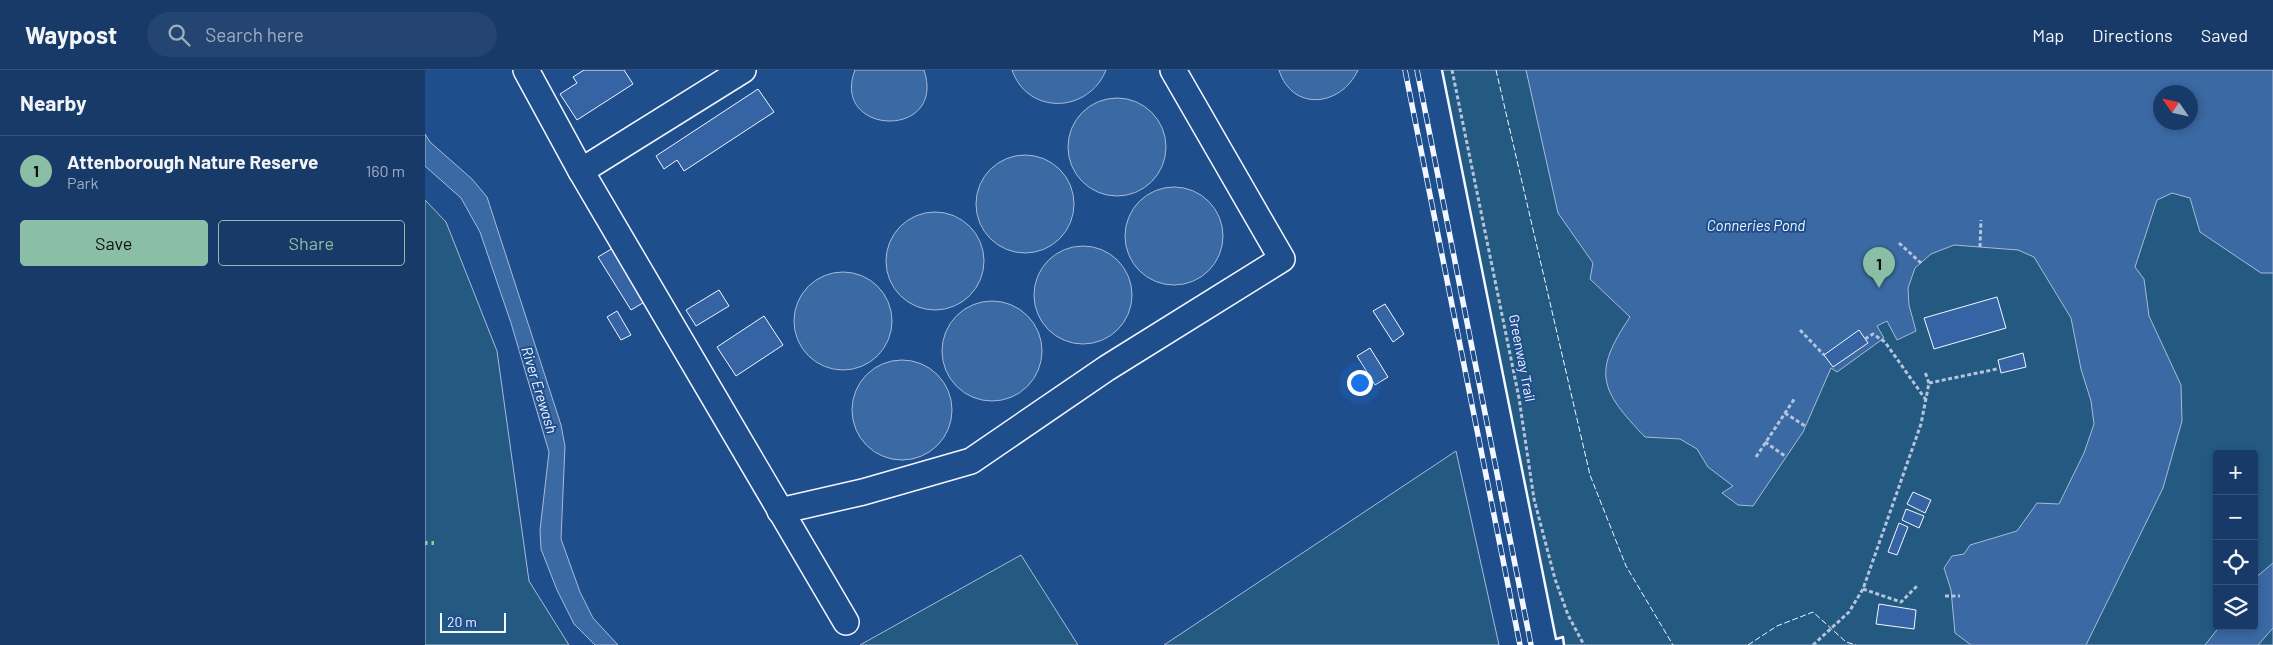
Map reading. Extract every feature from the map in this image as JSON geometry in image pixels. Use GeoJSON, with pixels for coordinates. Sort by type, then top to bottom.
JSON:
{"type":"FeatureCollection","features":[{"type":"Feature","properties":{"kind":"lane"},"geometry":{"type":"LineString","coordinates":[[526,70],[581,171],[846,622]]}},
{"type":"Feature","properties":{"kind":"lane"},"geometry":{"type":"LineString","coordinates":[[581,171],[743,70]]}},
{"type":"Feature","properties":{"kind":"lane"},"geometry":{"type":"LineString","coordinates":[[780,511],[863,492],[971,461],[1107,368],[1282,259],[1173,70]]}},
{"type":"Feature","properties":{"kind":"path","name":"Greenway Trail"},"geometry":{"type":"LineString","coordinates":[[1451,70],[1519,398],[1534,499],[1555,579],[1568,615],[1584,645]]}},
{"type":"Feature","properties":{"kind":"path"},"geometry":{"type":"LineString","coordinates":[[1980,247],[1981,220]]}},
{"type":"Feature","properties":{"kind":"path"},"geometry":{"type":"LineString","coordinates":[[1899,242],[1921,263]]}},
{"type":"Feature","properties":{"kind":"path"},"geometry":{"type":"LineString","coordinates":[[1800,330],[1824,355]]}},
{"type":"Feature","properties":{"kind":"path"},"geometry":{"type":"LineString","coordinates":[[1865,339],[1873,334],[1885,342],[1927,400]]}},
{"type":"Feature","properties":{"kind":"path"},"geometry":{"type":"LineString","coordinates":[[1929,383],[1997,369]]}},
{"type":"Feature","properties":{"kind":"path"},"geometry":{"type":"LineString","coordinates":[[1813,645],[1849,612],[1863,589],[1869,567],[1911,457],[1927,400],[1929,383],[1925,372]]}},
{"type":"Feature","properties":{"kind":"path"},"geometry":{"type":"LineString","coordinates":[[1755,457],[1795,398]]}},
{"type":"Feature","properties":{"kind":"path"},"geometry":{"type":"LineString","coordinates":[[1785,413],[1805,426]]}},
{"type":"Feature","properties":{"kind":"path"},"geometry":{"type":"LineString","coordinates":[[1765,442],[1785,456]]}},
{"type":"Feature","properties":{"kind":"path"},"geometry":{"type":"LineString","coordinates":[[1863,589],[1901,602],[1917,586]]}},
{"type":"Feature","properties":{"kind":"path"},"geometry":{"type":"LineString","coordinates":[[1945,596],[1960,596]]}},
{"type":"Feature","properties":{"kind":"shaded area"},"geometry":{"type":"Polygon","coordinates":[[[1442,70],[2273,70],[2273,645],[1564,645],[1563,638],[1556,639],[1442,70]]]}},
{"type":"Feature","properties":{"kind":"shaded area"},"geometry":{"type":"Polygon","coordinates":[[[425,200],[446,222],[497,351],[529,581],[569,645],[425,645],[425,200]]]}},
{"type":"Feature","properties":{"kind":"shaded area"},"geometry":{"type":"Polygon","coordinates":[[[1456,451],[1499,645],[1164,645],[1456,451]]]}},
{"type":"Feature","properties":{"kind":"shaded area"},"geometry":{"type":"Polygon","coordinates":[[[1021,555],[1078,645],[860,645],[1021,555]]]}},
{"type":"Feature","properties":{"kind":"water"},"geometry":{"type":"Polygon","coordinates":[[[855,70],[924,70],[927,93],[919,109],[906,118],[889,121],[872,117],[858,108],[852,92],[855,70]]]}},
{"type":"Feature","properties":{"kind":"water"},"geometry":{"type":"Polygon","coordinates":[[[1012,70],[1106,70],[1098,84],[1086,95],[1073,101],[1059,103],[1044,102],[1031,95],[1020,85],[1012,70]]]}},
{"type":"Feature","properties":{"kind":"water"},"geometry":{"type":"Polygon","coordinates":[[[1279,70],[1358,70],[1340,92],[1317,100],[1305,98],[1294,93],[1285,84],[1279,70]]]}},
{"type":"Feature","properties":{"kind":"water","name":"Conneries Pond"},"geometry":{"type":"Polygon","coordinates":[[[1526,70],[2273,70],[2273,273],[2261,273],[2200,232],[2190,198],[2172,193],[2157,200],[2135,267],[2144,279],[2149,316],[2181,385],[2182,421],[2163,488],[2086,645],[1971,645],[1955,633],[1951,590],[1944,568],[1952,556],[1964,554],[1970,545],[2017,531],[2037,503],[2059,504],[2084,453],[2094,424],[2091,401],[2081,369],[2071,318],[2034,257],[2018,250],[1954,245],[1931,254],[1915,268],[1908,288],[1909,305],[1916,331],[1897,340],[1887,321],[1877,326],[1884,338],[1837,372],[1831,368],[1803,432],[1753,506],[1738,505],[1722,493],[1733,486],[1708,467],[1697,449],[1680,439],[1645,437],[1618,406],[1610,393],[1606,380],[1606,367],[1618,336],[1630,317],[1590,279],[1593,263],[1558,213],[1526,70]]]}},
{"type":"Feature","properties":{"kind":"water"},"geometry":{"type":"Polygon","coordinates":[[[1107,98],[1127,98],[1136,101],[1152,112],[1163,128],[1166,137],[1166,157],[1163,166],[1152,182],[1136,193],[1127,196],[1107,196],[1090,188],[1076,174],[1068,157],[1068,137],[1076,120],[1090,106],[1107,98]]]}},
{"type":"Feature","properties":{"kind":"water","name":"River Erewash"},"geometry":{"type":"Polygon","coordinates":[[[425,134],[430,142],[472,179],[487,197],[561,425],[565,446],[561,539],[580,592],[593,618],[618,645],[595,645],[574,624],[557,590],[541,549],[540,530],[549,452],[511,323],[480,232],[461,198],[425,166],[425,134]]]}},
{"type":"Feature","properties":{"kind":"water"},"geometry":{"type":"Polygon","coordinates":[[[1015,155],[1035,155],[1044,158],[1060,169],[1071,185],[1074,194],[1074,214],[1071,223],[1060,239],[1044,250],[1035,253],[1015,253],[998,245],[984,231],[976,214],[976,194],[984,177],[998,163],[1015,155]]]}},
{"type":"Feature","properties":{"kind":"water"},"geometry":{"type":"Polygon","coordinates":[[[1164,187],[1184,187],[1193,190],[1209,201],[1220,217],[1223,226],[1223,246],[1220,255],[1209,271],[1193,282],[1184,285],[1164,285],[1147,277],[1133,263],[1125,246],[1125,226],[1133,209],[1147,195],[1164,187]]]}},
{"type":"Feature","properties":{"kind":"water"},"geometry":{"type":"Polygon","coordinates":[[[925,212],[945,212],[954,215],[970,226],[981,242],[984,251],[984,271],[981,280],[970,296],[954,307],[945,310],[925,310],[908,302],[894,288],[886,271],[886,251],[894,234],[908,220],[925,212]]]}},
{"type":"Feature","properties":{"kind":"water"},"geometry":{"type":"Polygon","coordinates":[[[1073,246],[1093,246],[1102,249],[1118,260],[1129,276],[1132,285],[1132,305],[1129,314],[1118,330],[1102,341],[1093,344],[1073,344],[1056,336],[1042,322],[1034,305],[1034,285],[1042,268],[1056,254],[1073,246]]]}},
{"type":"Feature","properties":{"kind":"water"},"geometry":{"type":"Polygon","coordinates":[[[833,272],[853,272],[862,275],[878,286],[889,302],[892,311],[892,331],[889,340],[878,356],[862,367],[853,370],[833,370],[816,362],[802,348],[794,331],[794,311],[802,294],[816,280],[833,272]]]}},
{"type":"Feature","properties":{"kind":"water"},"geometry":{"type":"Polygon","coordinates":[[[992,301],[1011,305],[1027,316],[1038,332],[1042,351],[1038,370],[1027,386],[1011,397],[992,401],[973,397],[957,386],[946,370],[942,351],[946,332],[957,316],[973,305],[992,301]]]}},
{"type":"Feature","properties":{"kind":"water"},"geometry":{"type":"Polygon","coordinates":[[[902,360],[921,364],[937,375],[948,391],[952,410],[948,429],[937,445],[921,456],[902,460],[883,456],[867,445],[856,429],[852,410],[856,391],[867,375],[883,364],[902,360]]]}},
{"type":"Feature","properties":{"kind":"water"},"geometry":{"type":"Polygon","coordinates":[[[2273,563],[2273,628],[2258,645],[2205,645],[2217,630],[2258,630],[2258,576],[2273,563]]]}},
{"type":"Feature","properties":{"kind":"building"},"geometry":{"type":"Polygon","coordinates":[[[584,70],[624,70],[633,84],[577,120],[560,94],[577,83],[573,77],[584,70]]]}},
{"type":"Feature","properties":{"kind":"building"},"geometry":{"type":"Polygon","coordinates":[[[758,89],[774,112],[684,171],[677,160],[664,169],[656,156],[758,89]]]}},
{"type":"Feature","properties":{"kind":"building"},"geometry":{"type":"Polygon","coordinates":[[[613,248],[646,301],[631,310],[598,257],[613,248]]]}},
{"type":"Feature","properties":{"kind":"building"},"geometry":{"type":"Polygon","coordinates":[[[719,290],[729,306],[696,326],[686,310],[719,290]]]}},
{"type":"Feature","properties":{"kind":"building"},"geometry":{"type":"Polygon","coordinates":[[[1997,297],[2006,328],[1934,349],[1924,318],[1997,297]]]}},
{"type":"Feature","properties":{"kind":"building"},"geometry":{"type":"Polygon","coordinates":[[[1385,304],[1404,334],[1393,342],[1373,311],[1385,304]]]}},
{"type":"Feature","properties":{"kind":"building"},"geometry":{"type":"Polygon","coordinates":[[[617,311],[631,335],[621,340],[607,317],[617,311]]]}},
{"type":"Feature","properties":{"kind":"building"},"geometry":{"type":"Polygon","coordinates":[[[764,316],[783,345],[736,376],[717,347],[764,316]]]}},
{"type":"Feature","properties":{"kind":"building"},"geometry":{"type":"Polygon","coordinates":[[[1859,330],[1868,343],[1833,367],[1824,355],[1859,330]]]}},
{"type":"Feature","properties":{"kind":"building"},"geometry":{"type":"Polygon","coordinates":[[[1370,348],[1388,377],[1375,385],[1357,356],[1370,348]]]}},
{"type":"Feature","properties":{"kind":"building"},"geometry":{"type":"Polygon","coordinates":[[[2023,353],[2026,367],[2001,373],[1998,360],[2023,353]]]}},
{"type":"Feature","properties":{"kind":"building"},"geometry":{"type":"Polygon","coordinates":[[[1913,492],[1931,500],[1925,513],[1907,504],[1913,492]]]}},
{"type":"Feature","properties":{"kind":"building"},"geometry":{"type":"Polygon","coordinates":[[[1906,509],[1924,516],[1919,528],[1902,520],[1906,509]]]}},
{"type":"Feature","properties":{"kind":"building"},"geometry":{"type":"Polygon","coordinates":[[[1899,523],[1908,527],[1897,555],[1888,552],[1899,523]]]}},
{"type":"Feature","properties":{"kind":"building"},"geometry":{"type":"Polygon","coordinates":[[[1879,604],[1916,610],[1914,629],[1876,624],[1879,604]]]}},
{"type":"Feature","properties":{"kind":"railway"},"geometry":{"type":"LineString","coordinates":[[1405,70],[1520,645]]}},
{"type":"Feature","properties":{"kind":"railway"},"geometry":{"type":"LineString","coordinates":[[1417,70],[1531,645]]}},
{"type":"Feature","properties":{"kind":"hedge"},"geometry":{"type":"LineString","coordinates":[[425,543],[434,543]]}},
{"type":"Feature","properties":{"kind":"fence"},"geometry":{"type":"LineString","coordinates":[[1496,70],[1590,475],[1626,566],[1673,645]]}},
{"type":"Feature","properties":{"kind":"fence"},"geometry":{"type":"LineString","coordinates":[[1748,645],[1777,626],[1813,612],[1846,642],[1856,645]]}},
{"type":"Feature","properties":{"kind":"wall"},"geometry":{"type":"LineString","coordinates":[[1442,70],[1556,639],[1563,637],[1564,645]]}},
{"type":"Feature","properties":{"kind":"place","name":"Attenborough Nature Reserve"},"geometry":{"type":"Point","coordinates":[1879,288]}}]}
